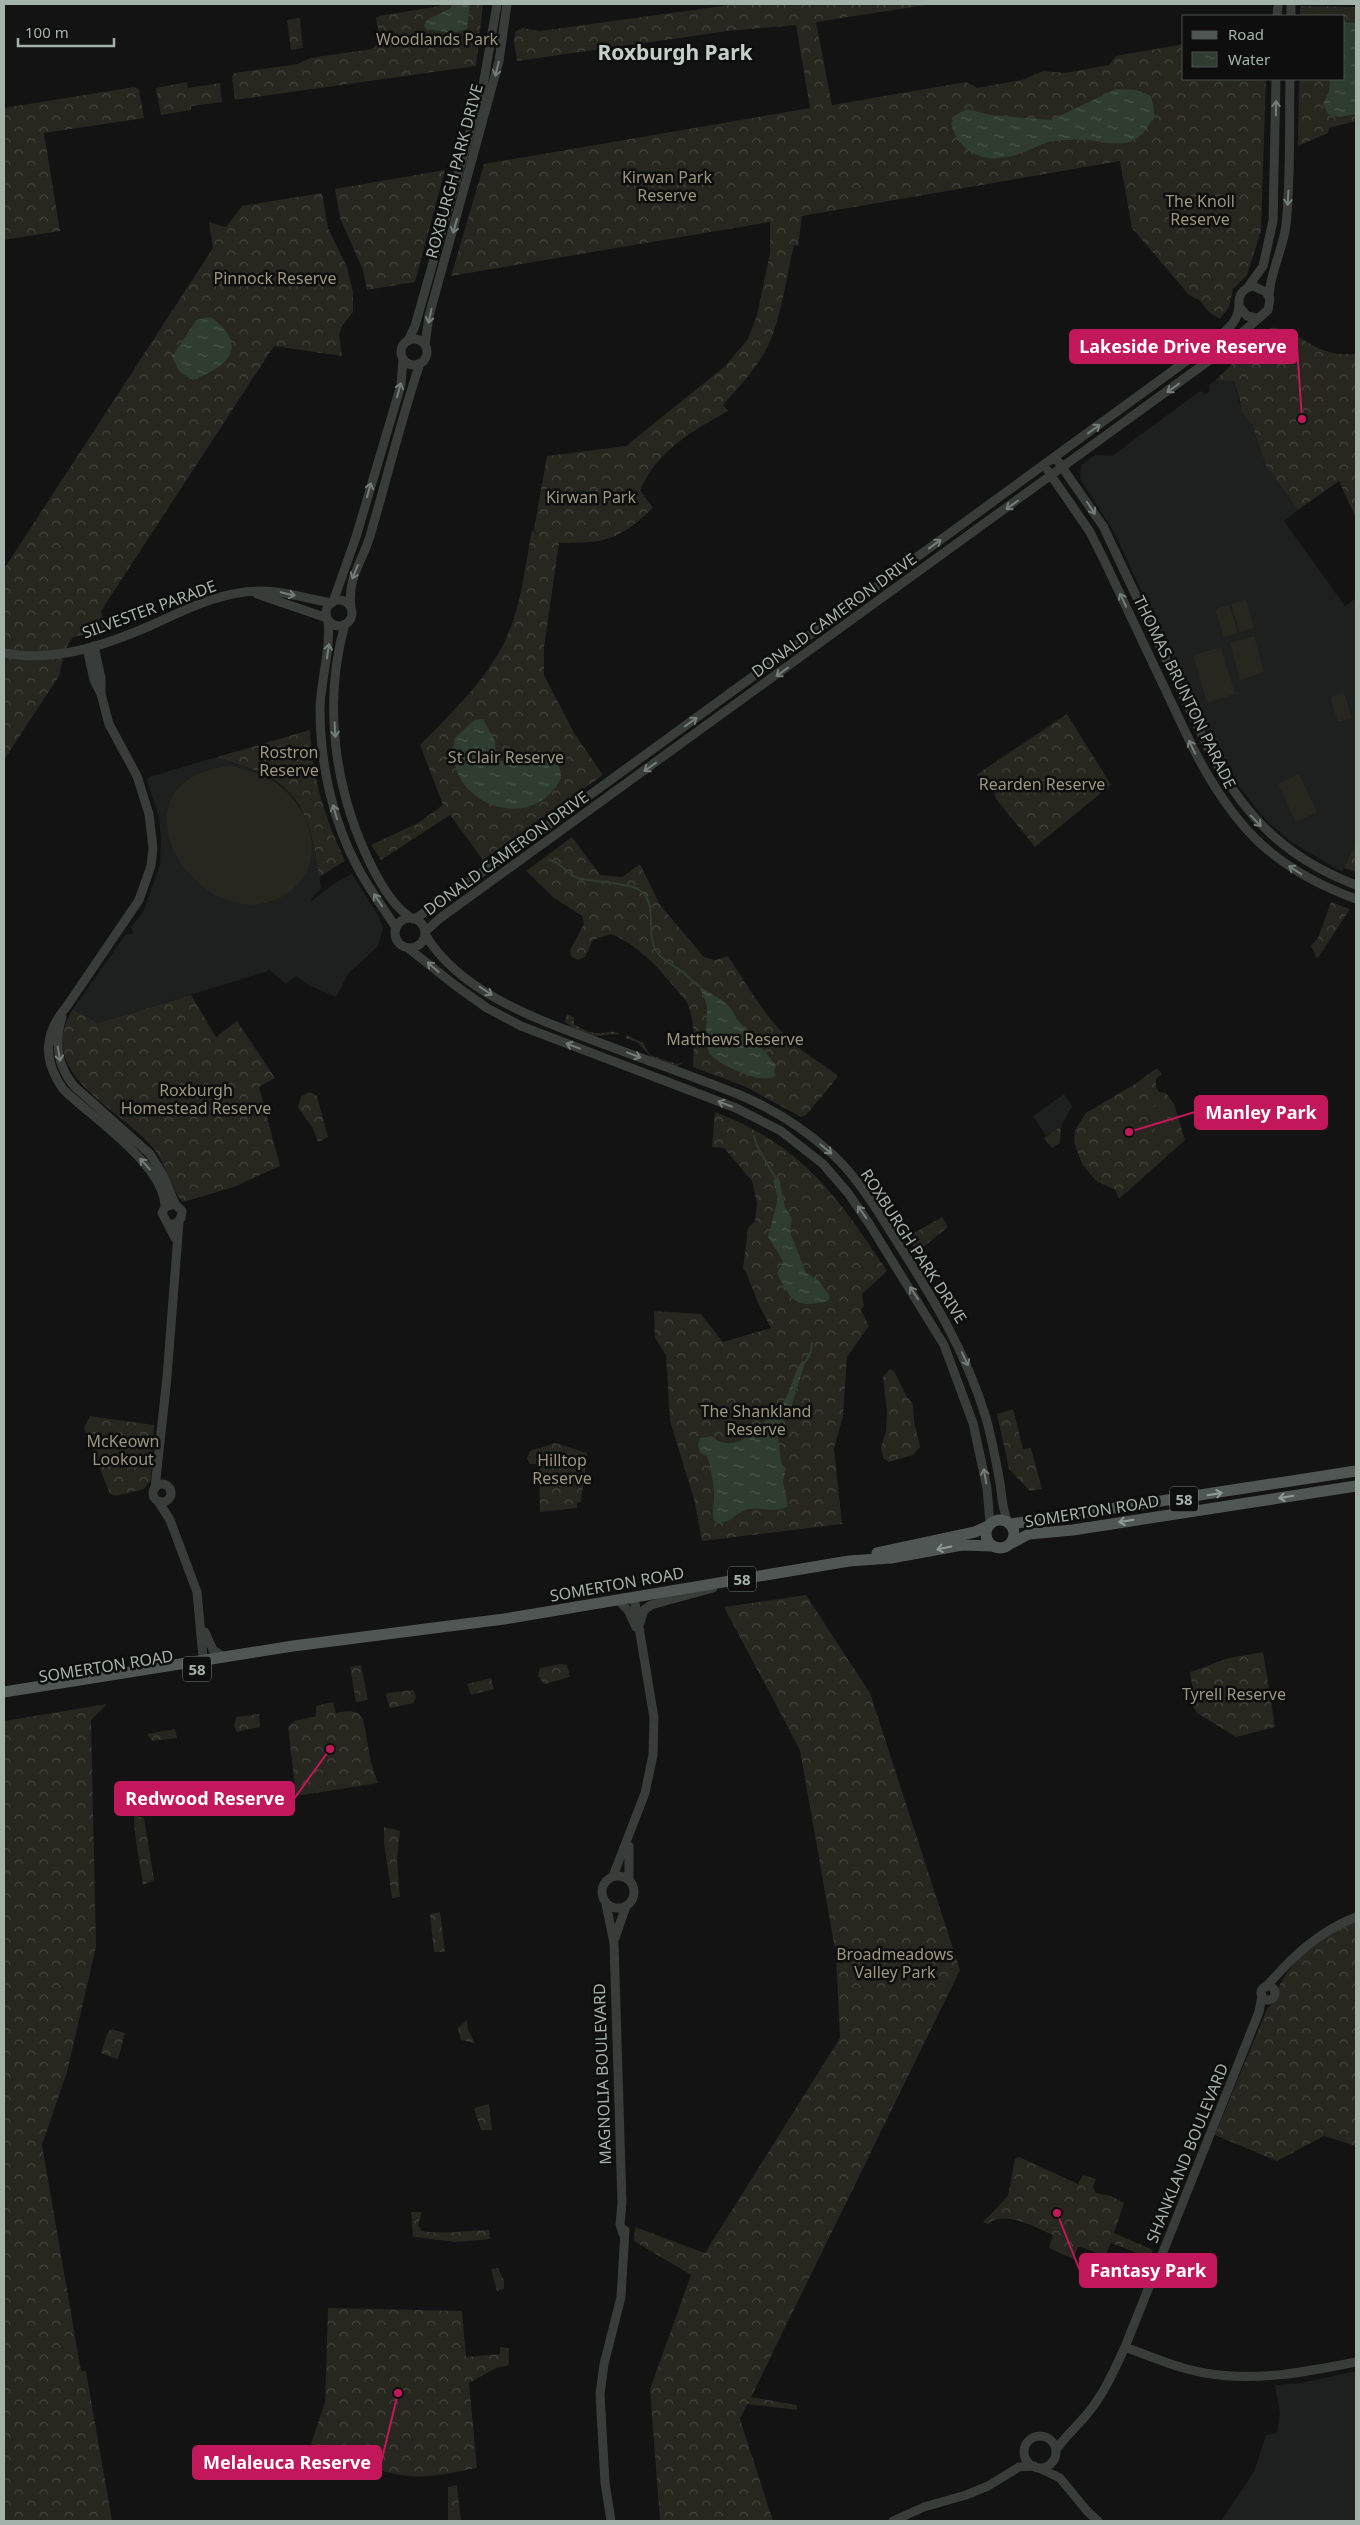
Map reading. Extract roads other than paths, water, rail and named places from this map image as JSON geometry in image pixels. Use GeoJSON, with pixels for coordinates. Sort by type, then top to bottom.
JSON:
{"type":"FeatureCollection","features":[{"type":"Feature","properties":{"kind":"main road","name":"SOMERTON ROAD"},"geometry":{"type":"LineString","coordinates":[[1010,1523],[1356,1471]]}},
{"type":"Feature","properties":{"kind":"main road","name":"SOMERTON ROAD"},"geometry":{"type":"LineString","coordinates":[[1012,1543],[1035,1533],[1073,1530],[1356,1486]]}},
{"type":"Feature","properties":{"kind":"main road","name":"58"},"geometry":{"type":"LineString","coordinates":[[989,1525],[996,1520],[1010,1523]]}},
{"type":"Feature","properties":{"kind":"main road"},"geometry":{"type":"LineString","coordinates":[[1010,1523],[1015,1532],[1012,1543]]}},
{"type":"Feature","properties":{"kind":"main road","name":"SOMERTON ROAD"},"geometry":{"type":"LineString","coordinates":[[4,1699],[204,1664],[224,1657],[504,1619],[849,1561],[989,1525]]}},
{"type":"Feature","properties":{"kind":"main road"},"geometry":{"type":"LineString","coordinates":[[989,1525],[986,1535],[992,1546]]}},
{"type":"Feature","properties":{"kind":"main road","name":"58"},"geometry":{"type":"LineString","coordinates":[[992,1546],[1004,1548],[1012,1543]]}},
{"type":"Feature","properties":{"kind":"main road","name":"SOMERTON ROAD"},"geometry":{"type":"LineString","coordinates":[[849,1561],[891,1558],[962,1545],[992,1546]]}},
{"type":"Feature","properties":{"kind":"main road","name":"SOMERTON ROAD"},"geometry":{"type":"LineString","coordinates":[[4,1692],[126,1673],[356,1643],[391,1635]]}},
{"type":"Feature","properties":{"kind":"street","name":"ROXBURGH PARK DRIVE"},"geometry":{"type":"LineString","coordinates":[[408,340],[415,326],[483,86],[497,4]]}},
{"type":"Feature","properties":{"kind":"street","name":"ROXBURGH PARK DRIVE"},"geometry":{"type":"LineString","coordinates":[[425,345],[429,316],[499,61],[507,4]]}},
{"type":"Feature","properties":{"kind":"street"},"geometry":{"type":"LineString","coordinates":[[1276,80],[1273,221],[1263,266],[1240,295],[1238,306],[1244,314],[1257,318],[1268,310],[1269,296],[1282,249],[1286,225],[1290,80]]}},
{"type":"Feature","properties":{"kind":"street"},"geometry":{"type":"LineString","coordinates":[[1248,287],[1263,288],[1269,296]]}},
{"type":"Feature","properties":{"kind":"street","name":"DONALD CAMERON DRIVE"},"geometry":{"type":"LineString","coordinates":[[414,919],[513,851],[1211,343],[1234,323],[1238,315],[1238,306]]}},
{"type":"Feature","properties":{"kind":"street","name":"DONALD CAMERON DRIVE"},"geometry":{"type":"LineString","coordinates":[[425,933],[439,919],[738,704],[1218,354],[1257,318]]}},
{"type":"Feature","properties":{"kind":"street"},"geometry":{"type":"LineString","coordinates":[[416,339],[425,345],[426,354],[420,363],[401,422],[370,538],[352,578],[349,594],[352,615],[345,624],[339,649],[335,689],[336,746],[343,792],[364,850],[371,865],[394,901],[422,924],[425,933],[420,945],[408,948],[398,942],[396,928],[359,871],[334,809],[322,750],[320,708],[329,646],[327,608],[333,602],[356,537],[389,420],[401,385],[402,348],[408,340],[416,339]]}},
{"type":"Feature","properties":{"kind":"street"},"geometry":{"type":"LineString","coordinates":[[403,359],[413,365],[420,363]]}},
{"type":"Feature","properties":{"kind":"street","name":"THOMAS BRUNTON PARADE"},"geometry":{"type":"LineString","coordinates":[[1055,457],[1103,526],[1208,748],[1223,778],[1240,803],[1279,842],[1309,863],[1356,885]]}},
{"type":"Feature","properties":{"kind":"street","name":"THOMAS BRUNTON PARADE"},"geometry":{"type":"LineString","coordinates":[[1044,465],[1090,532],[1192,748],[1229,811],[1247,832],[1276,857],[1307,878],[1354,898]]}},
{"type":"Feature","properties":{"kind":"street","name":"SILVESTER PARADE"},"geometry":{"type":"LineString","coordinates":[[244,592],[263,595],[328,619]]}},
{"type":"Feature","properties":{"kind":"street","name":"SILVESTER PARADE"},"geometry":{"type":"LineString","coordinates":[[4,653],[52,655],[90,647],[130,634],[207,601],[244,592],[276,592],[333,602]]}},
{"type":"Feature","properties":{"kind":"street"},"geometry":{"type":"LineString","coordinates":[[867,594],[874,604]]}},
{"type":"Feature","properties":{"kind":"street"},"geometry":{"type":"LineString","coordinates":[[333,602],[341,601],[350,608]]}},
{"type":"Feature","properties":{"kind":"street"},"geometry":{"type":"LineString","coordinates":[[328,619],[338,626],[345,624]]}},
{"type":"Feature","properties":{"kind":"street"},"geometry":{"type":"LineString","coordinates":[[90,647],[94,680],[101,694],[108,724],[137,776],[144,797],[152,830],[153,848],[151,866],[140,900],[66,1007],[57,1016],[48,1041],[48,1054],[55,1078],[72,1098],[149,1168],[162,1190],[165,1207],[162,1218],[174,1223]]}},
{"type":"Feature","properties":{"kind":"street"},"geometry":{"type":"LineString","coordinates":[[730,693],[738,704]]}},
{"type":"Feature","properties":{"kind":"street"},"geometry":{"type":"LineString","coordinates":[[597,790],[604,800]]}},
{"type":"Feature","properties":{"kind":"street"},"geometry":{"type":"LineString","coordinates":[[1229,811],[1240,803]]}},
{"type":"Feature","properties":{"kind":"street"},"geometry":{"type":"LineString","coordinates":[[396,928],[403,920],[414,919]]}},
{"type":"Feature","properties":{"kind":"street","name":"ROXBURGH PARK DRIVE"},"geometry":{"type":"LineString","coordinates":[[425,933],[433,948],[470,980],[510,1006],[556,1026],[742,1096],[787,1120],[832,1154],[856,1180],[936,1302],[954,1334],[974,1380],[994,1451],[1003,1505],[1010,1523]]}},
{"type":"Feature","properties":{"kind":"street","name":"ROXBURGH PARK DRIVE"},"geometry":{"type":"LineString","coordinates":[[408,948],[487,1008],[521,1026],[736,1108],[781,1131],[823,1164],[848,1193],[895,1263],[924,1308],[944,1345],[961,1385],[981,1453],[990,1508],[989,1525]]}},
{"type":"Feature","properties":{"kind":"street"},"geometry":{"type":"LineString","coordinates":[[66,1007],[57,1037],[58,1056],[65,1075],[82,1094],[150,1154],[163,1175],[175,1204],[182,1211],[174,1223],[177,1246],[159,1464],[153,1495],[170,1520],[197,1592],[208,1644],[224,1657]]}},
{"type":"Feature","properties":{"kind":"street"},"geometry":{"type":"LineString","coordinates":[[550,1037],[556,1026]]}},
{"type":"Feature","properties":{"kind":"street"},"geometry":{"type":"LineString","coordinates":[[796,1142],[804,1131]]}},
{"type":"Feature","properties":{"kind":"street"},"geometry":{"type":"LineString","coordinates":[[165,1207],[175,1204]]}},
{"type":"Feature","properties":{"kind":"street"},"geometry":{"type":"LineString","coordinates":[[924,1308],[936,1302]]}},
{"type":"Feature","properties":{"kind":"street"},"geometry":{"type":"LineString","coordinates":[[961,1385],[974,1380]]}},
{"type":"Feature","properties":{"kind":"street"},"geometry":{"type":"LineString","coordinates":[[159,1464],[170,1493],[168,1500],[170,1520]]}},
{"type":"Feature","properties":{"kind":"street"},"geometry":{"type":"LineString","coordinates":[[155,1488],[159,1485],[167,1486]]}},
{"type":"Feature","properties":{"kind":"street"},"geometry":{"type":"LineString","coordinates":[[158,1501],[168,1500]]}},
{"type":"Feature","properties":{"kind":"street"},"geometry":{"type":"LineString","coordinates":[[639,1625],[644,1610],[651,1605],[737,1580]]}},
{"type":"Feature","properties":{"kind":"street"},"geometry":{"type":"LineString","coordinates":[[613,1876],[645,1793],[653,1755],[654,1718],[634,1597]]}},
{"type":"Feature","properties":{"kind":"street"},"geometry":{"type":"LineString","coordinates":[[618,1600],[628,1610],[642,1642]]}},
{"type":"Feature","properties":{"kind":"street"},"geometry":{"type":"LineString","coordinates":[[201,1615],[204,1664]]}},
{"type":"Feature","properties":{"kind":"street"},"geometry":{"type":"LineString","coordinates":[[126,1673],[194,1658],[200,1652],[202,1646]]}},
{"type":"Feature","properties":{"kind":"street"},"geometry":{"type":"LineString","coordinates":[[630,1880],[622,1876],[613,1876],[606,1880],[601,1890],[606,1904],[616,1908],[626,1906],[631,1901],[634,1892],[630,1880],[628,1855],[631,1831]]}},
{"type":"Feature","properties":{"kind":"street","name":"MAGNOLIA BOULEVARD"},"geometry":{"type":"LineString","coordinates":[[606,1904],[614,1943],[622,2203],[620,2224],[623,2234],[621,2297],[604,2364],[600,2394],[605,2483],[612,2521]]}},
{"type":"Feature","properties":{"kind":"street","name":"MAGNOLIA BOULEVARD"},"geometry":{"type":"LineString","coordinates":[[614,1943],[626,1906]]}},
{"type":"Feature","properties":{"kind":"street","name":"SHANKLAND BOULEVARD"},"geometry":{"type":"LineString","coordinates":[[1056,2452],[1068,2433],[1091,2410],[1108,2383],[1125,2347],[1268,1993],[1284,1967],[1316,1937],[1356,1917]]}},
{"type":"Feature","properties":{"kind":"street"},"geometry":{"type":"LineString","coordinates":[[1125,2347],[1174,2365],[1227,2376],[1294,2374],[1356,2362]]}},
{"type":"Feature","properties":{"kind":"street"},"geometry":{"type":"LineString","coordinates":[[1019,2467],[1029,2441],[1033,2438],[1047,2438],[1068,2433]]}},
{"type":"Feature","properties":{"kind":"street"},"geometry":{"type":"LineString","coordinates":[[1047,2438],[1053,2443],[1056,2452],[1060,2478]]}},
{"type":"Feature","properties":{"kind":"street"},"geometry":{"type":"LineString","coordinates":[[1025,2450],[1027,2460],[1060,2478],[1087,2511],[1098,2521]]}},
{"type":"Feature","properties":{"kind":"street"},"geometry":{"type":"LineString","coordinates":[[893,2521],[924,2506],[966,2495],[988,2486],[1019,2467],[1037,2467],[1050,2464],[1056,2452]]}},
{"type":"Feature","properties":{"kind":"water"},"geometry":{"type":"Polygon","coordinates":[[[452,4],[470,4],[467,29],[452,33],[426,29],[424,26],[427,20],[451,8],[452,4]]]}},
{"type":"Feature","properties":{"kind":"water"},"geometry":{"type":"Polygon","coordinates":[[[1345,22],[1356,23],[1356,114],[1339,117],[1328,114],[1323,104],[1329,92],[1330,80],[1345,80],[1345,22]]]}},
{"type":"Feature","properties":{"kind":"water"},"geometry":{"type":"Polygon","coordinates":[[[1116,89],[1136,90],[1151,96],[1154,109],[1153,118],[1137,139],[1129,142],[1053,141],[1005,158],[982,157],[972,153],[964,146],[956,137],[951,124],[956,115],[967,109],[990,115],[1051,120],[1116,89]]]}},
{"type":"Feature","properties":{"kind":"water"},"geometry":{"type":"Polygon","coordinates":[[[211,317],[223,328],[230,338],[232,346],[230,354],[216,368],[193,380],[180,372],[172,357],[196,320],[211,317]]]}},
{"type":"Feature","properties":{"kind":"water"},"geometry":{"type":"Polygon","coordinates":[[[483,719],[495,741],[496,756],[501,761],[511,760],[539,751],[553,755],[558,764],[561,778],[548,796],[530,806],[511,809],[492,804],[474,795],[461,780],[454,761],[455,738],[474,720],[483,719]]]}},
{"type":"Feature","properties":{"kind":"water"},"geometry":{"type":"Polygon","coordinates":[[[699,986],[720,999],[730,1008],[736,1018],[776,1065],[774,1072],[776,1075],[771,1078],[753,1077],[722,1064],[710,1054],[706,1039],[707,1005],[699,986]]]}},
{"type":"Feature","properties":{"kind":"water"},"geometry":{"type":"Polygon","coordinates":[[[779,1178],[785,1207],[792,1218],[790,1232],[806,1273],[818,1280],[830,1296],[828,1301],[808,1304],[795,1300],[786,1290],[777,1273],[783,1261],[768,1237],[778,1199],[773,1180],[779,1178]]]}},
{"type":"Feature","properties":{"kind":"water"},"geometry":{"type":"Polygon","coordinates":[[[802,1361],[805,1362],[791,1408],[779,1425],[778,1437],[781,1461],[785,1473],[783,1482],[788,1506],[777,1510],[745,1510],[727,1521],[714,1521],[714,1496],[710,1465],[707,1456],[700,1453],[698,1445],[700,1438],[712,1436],[728,1443],[744,1439],[751,1434],[783,1403],[802,1361]]]}},
{"type":"Feature","properties":{"kind":"waterway"},"geometry":{"type":"LineString","coordinates":[[549,860],[557,863],[577,878],[625,885],[638,889],[645,895],[648,902],[653,944],[657,952],[663,959],[681,970],[699,986]]}},
{"type":"Feature","properties":{"kind":"waterway"},"geometry":{"type":"LineString","coordinates":[[754,1136],[757,1146],[776,1179]]}},
{"type":"Feature","properties":{"kind":"waterway"},"geometry":{"type":"LineString","coordinates":[[805,1362],[811,1352],[812,1343]]}},
{"type":"Feature","properties":{"kind":"place","name":"Lakeside Drive Reserve"},"geometry":{"type":"Point","coordinates":[1302,419]}},
{"type":"Feature","properties":{"kind":"place","name":"Manley Park"},"geometry":{"type":"Point","coordinates":[1129,1132]}},
{"type":"Feature","properties":{"kind":"place","name":"Redwood Reserve"},"geometry":{"type":"Point","coordinates":[330,1749]}},
{"type":"Feature","properties":{"kind":"place","name":"Fantasy Park"},"geometry":{"type":"Point","coordinates":[1057,2213]}},
{"type":"Feature","properties":{"kind":"place","name":"Melaleuca Reserve"},"geometry":{"type":"Point","coordinates":[398,2393]}},
{"type":"Feature","properties":{"kind":"district","name":"Roxburgh Park"},"geometry":{"type":"Point","coordinates":[675,52]}},
{"type":"Feature","properties":{"kind":"park label","name":"Woodlands Park"},"geometry":{"type":"Point","coordinates":[437,39]}},
{"type":"Feature","properties":{"kind":"park label","name":"Kirwan Park Reserve"},"geometry":{"type":"Point","coordinates":[667,186]}},
{"type":"Feature","properties":{"kind":"park label","name":"The Knoll Reserve"},"geometry":{"type":"Point","coordinates":[1200,210]}},
{"type":"Feature","properties":{"kind":"park label","name":"Pinnock Reserve"},"geometry":{"type":"Point","coordinates":[275,278]}},
{"type":"Feature","properties":{"kind":"park label","name":"Kirwan Park"},"geometry":{"type":"Point","coordinates":[591,497]}},
{"type":"Feature","properties":{"kind":"park label","name":"St Clair Reserve"},"geometry":{"type":"Point","coordinates":[506,757]}},
{"type":"Feature","properties":{"kind":"park label","name":"Rostron Reserve"},"geometry":{"type":"Point","coordinates":[289,761]}},
{"type":"Feature","properties":{"kind":"park label","name":"Rearden Reserve"},"geometry":{"type":"Point","coordinates":[1042,784]}},
{"type":"Feature","properties":{"kind":"park label","name":"Matthews Reserve"},"geometry":{"type":"Point","coordinates":[735,1039]}},
{"type":"Feature","properties":{"kind":"park label","name":"Roxburgh Homestead Reserve"},"geometry":{"type":"Point","coordinates":[196,1099]}},
{"type":"Feature","properties":{"kind":"park label","name":"The Shankland Reserve"},"geometry":{"type":"Point","coordinates":[756,1420]}},
{"type":"Feature","properties":{"kind":"park label","name":"McKeown Lookout"},"geometry":{"type":"Point","coordinates":[123,1450]}},
{"type":"Feature","properties":{"kind":"park label","name":"Hilltop Reserve"},"geometry":{"type":"Point","coordinates":[562,1469]}},
{"type":"Feature","properties":{"kind":"park label","name":"Tyrell Reserve"},"geometry":{"type":"Point","coordinates":[1234,1694]}},
{"type":"Feature","properties":{"kind":"park label","name":"Broadmeadows Valley Park"},"geometry":{"type":"Point","coordinates":[895,1963]}}]}
